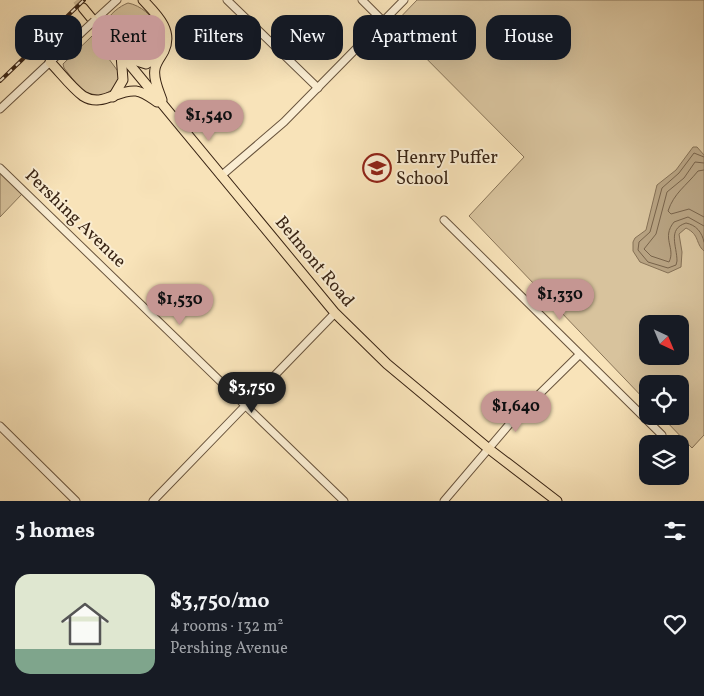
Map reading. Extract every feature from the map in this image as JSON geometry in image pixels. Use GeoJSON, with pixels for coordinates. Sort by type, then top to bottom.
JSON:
{"type":"FeatureCollection","features":[{"type":"Feature","properties":{"kind":"main road"},"geometry":{"type":"LineString","coordinates":[[143,0],[155,15]]}},
{"type":"Feature","properties":{"kind":"main road","name":"Belmont Road"},"geometry":{"type":"LineString","coordinates":[[83,8],[92,19]]}},
{"type":"Feature","properties":{"kind":"main road"},"geometry":{"type":"LineString","coordinates":[[165,27],[167,40],[165,46]]}},
{"type":"Feature","properties":{"kind":"main road"},"geometry":{"type":"LineString","coordinates":[[113,97],[123,80],[121,60]]}},
{"type":"Feature","properties":{"kind":"main road","name":"Belmont Road"},"geometry":{"type":"LineString","coordinates":[[125,60],[335,313],[387,364],[489,449],[557,501]]}},
{"type":"Feature","properties":{"kind":"main road"},"geometry":{"type":"LineString","coordinates":[[135,60],[146,64],[154,60]]}},
{"type":"Feature","properties":{"kind":"main road"},"geometry":{"type":"LineString","coordinates":[[159,60],[154,76],[163,105]]}},
{"type":"Feature","properties":{"kind":"main road"},"geometry":{"type":"LineString","coordinates":[[50,62],[83,95],[101,100],[138,91],[163,105]]}},
{"type":"Feature","properties":{"kind":"street"},"geometry":{"type":"LineString","coordinates":[[0,109],[117,0]]}},
{"type":"Feature","properties":{"kind":"street"},"geometry":{"type":"LineString","coordinates":[[227,0],[318,88]]}},
{"type":"Feature","properties":{"kind":"street"},"geometry":{"type":"LineString","coordinates":[[362,0],[377,15]]}},
{"type":"Feature","properties":{"kind":"street"},"geometry":{"type":"LineString","coordinates":[[389,15],[404,0]]}},
{"type":"Feature","properties":{"kind":"street"},"geometry":{"type":"LineString","coordinates":[[221,176],[284,122],[353,52]]}},
{"type":"Feature","properties":{"kind":"street","name":"Pershing Avenue"},"geometry":{"type":"LineString","coordinates":[[0,168],[344,501]]}},
{"type":"Feature","properties":{"kind":"street"},"geometry":{"type":"LineString","coordinates":[[444,220],[662,435]]}},
{"type":"Feature","properties":{"kind":"street"},"geometry":{"type":"LineString","coordinates":[[153,501],[335,313]]}},
{"type":"Feature","properties":{"kind":"street"},"geometry":{"type":"LineString","coordinates":[[444,501],[513,420],[579,355]]}},
{"type":"Feature","properties":{"kind":"street"},"geometry":{"type":"LineString","coordinates":[[0,426],[76,501]]}},
{"type":"Feature","properties":{"kind":"shaded area"},"geometry":{"type":"Polygon","coordinates":[[[417,0],[704,0],[704,435],[692,448],[689,445],[689,435],[679,435],[670,425],[689,425],[689,375],[639,375],[639,394],[469,216],[524,157],[428,60],[476,60],[476,15],[403,15],[417,0]]]}},
{"type":"Feature","properties":{"kind":"shaded area"},"geometry":{"type":"Polygon","coordinates":[[[128,3],[137,6],[149,15],[111,15],[128,3]]]}},
{"type":"Feature","properties":{"kind":"shaded area"},"geometry":{"type":"Polygon","coordinates":[[[92,36],[92,60],[110,60],[120,74],[117,87],[101,96],[83,92],[64,68],[63,64],[67,60],[82,60],[82,46],[92,36]]]}},
{"type":"Feature","properties":{"kind":"shaded area"},"geometry":{"type":"Polygon","coordinates":[[[0,173],[22,194],[0,217],[0,173]]]}},
{"type":"Feature","properties":{"kind":"water"},"geometry":{"type":"Polygon","coordinates":[[[693,147],[697,147],[704,155],[704,251],[693,233],[686,228],[679,234],[682,252],[681,267],[668,273],[640,262],[633,251],[633,242],[635,238],[646,230],[657,185],[676,170],[693,147]]]}},
{"type":"Feature","properties":{"kind":"tunnel"},"geometry":{"type":"LineString","coordinates":[[77,0],[83,8]]}},
{"type":"Feature","properties":{"kind":"railway"},"geometry":{"type":"LineString","coordinates":[[0,81],[84,0]]}},
{"type":"Feature","properties":{"kind":"place","name":"Henry Puffer School"},"geometry":{"type":"Point","coordinates":[377,168]}}]}
